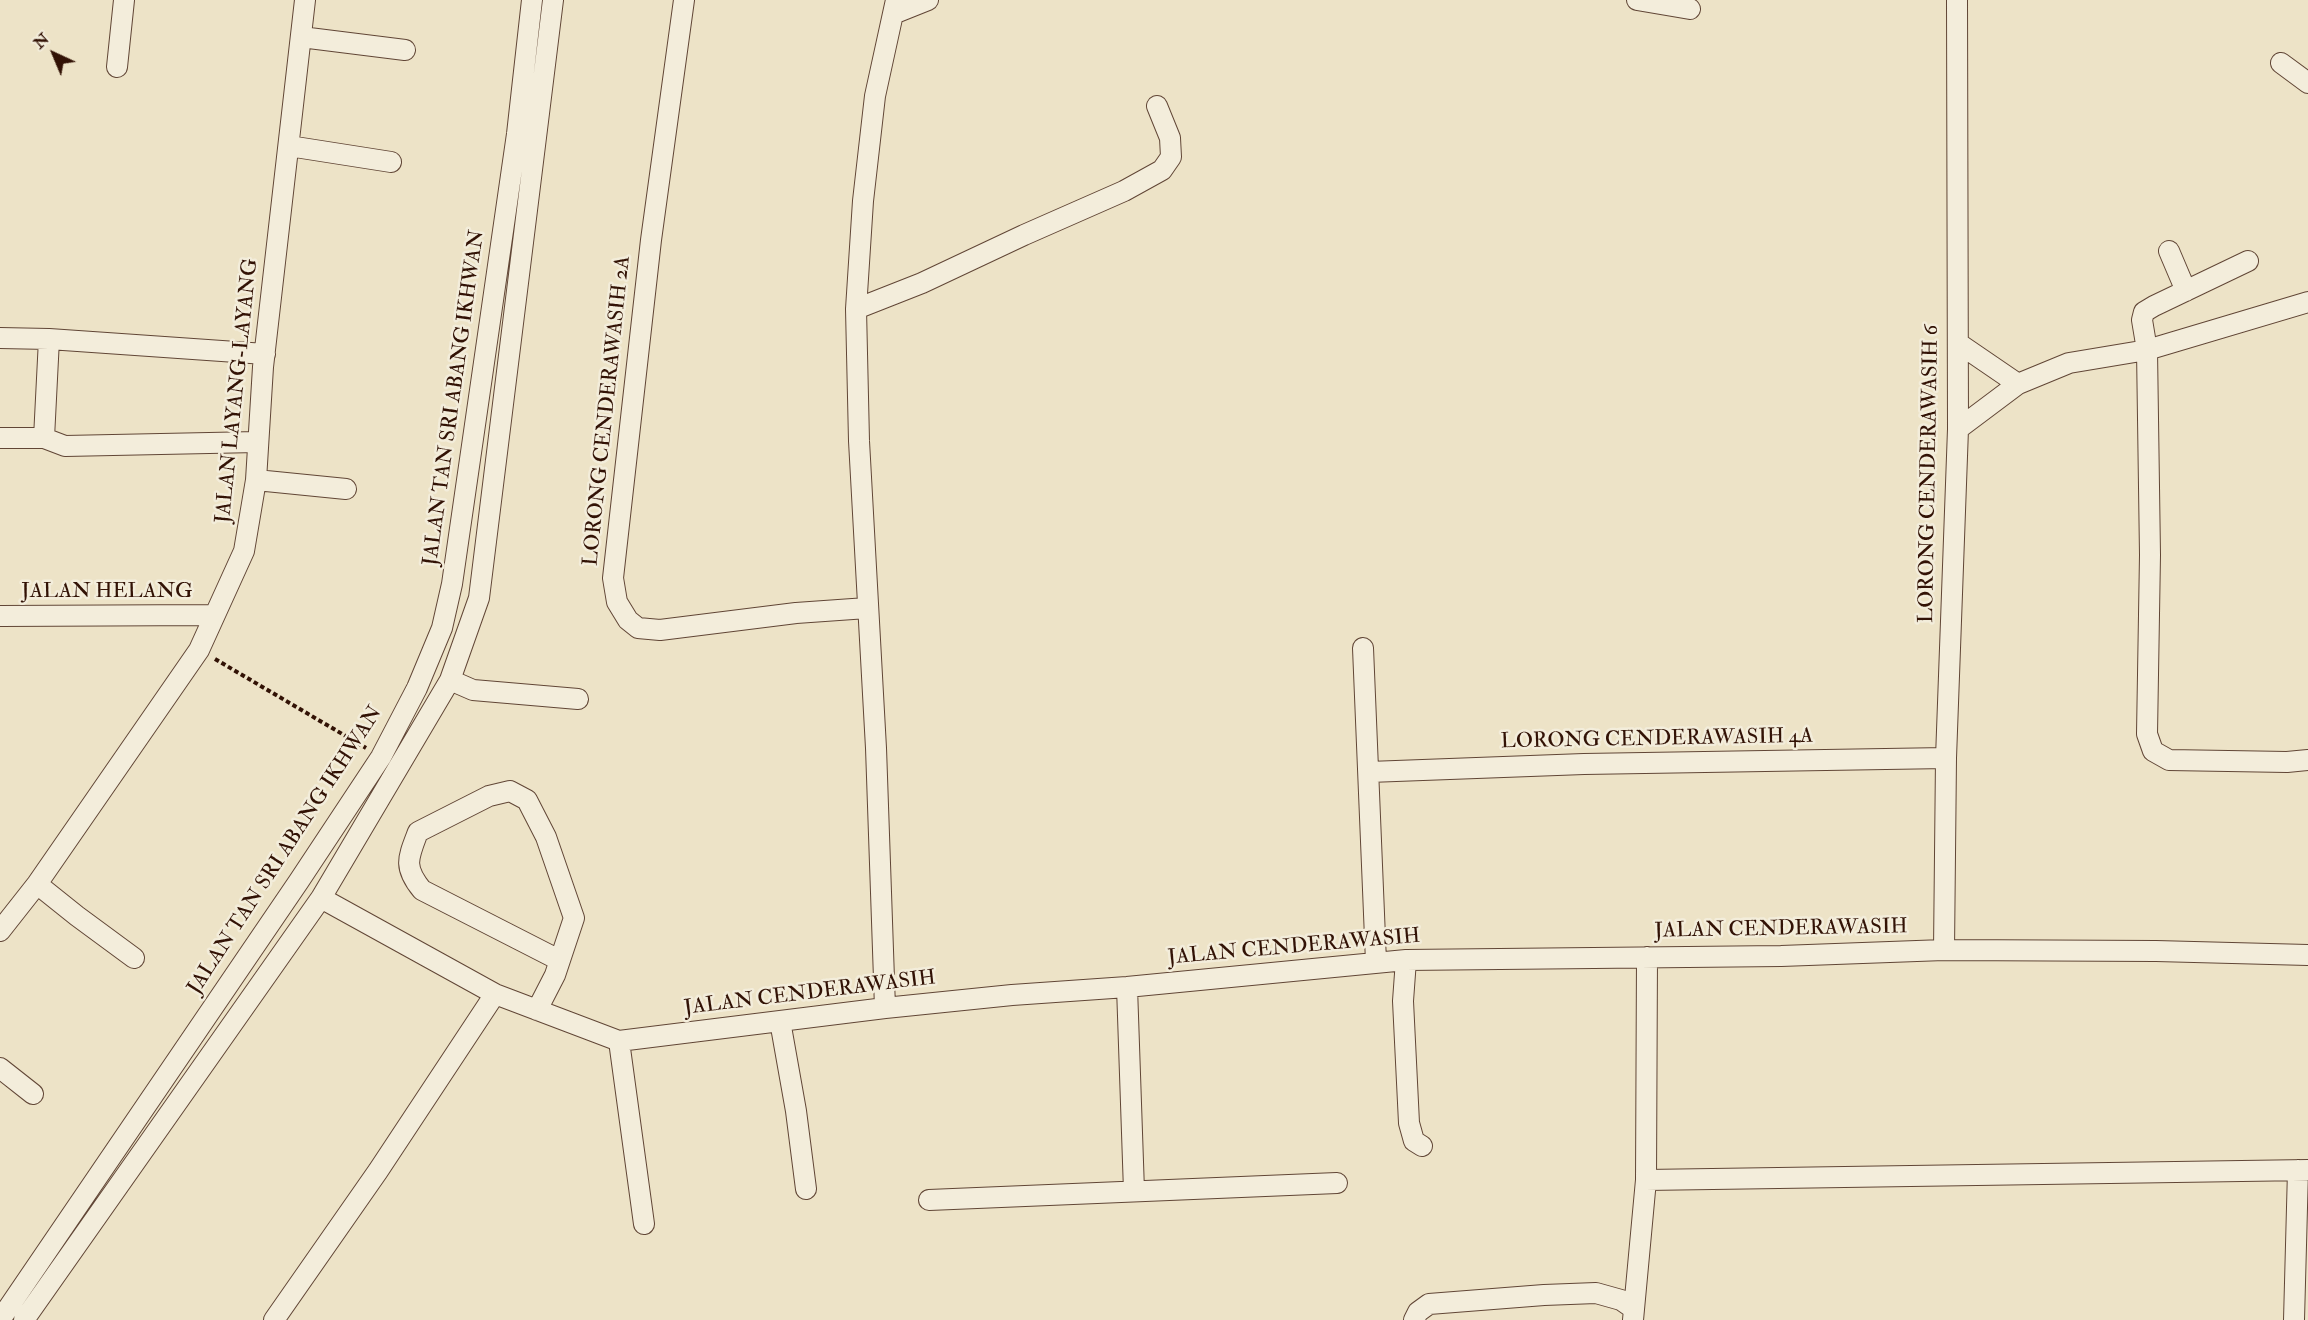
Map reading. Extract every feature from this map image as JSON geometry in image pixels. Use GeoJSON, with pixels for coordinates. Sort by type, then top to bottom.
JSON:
{"type":"FeatureCollection","features":[{"type":"Feature","properties":{"kind":"street"},"geometry":{"type":"LineString","coordinates":[[117,67],[124,0]]}},
{"type":"Feature","properties":{"kind":"street","name":"JALAN LAYANG-LAYANG"},"geometry":{"type":"LineString","coordinates":[[2,923],[37,884],[199,650],[244,551],[256,480],[265,354],[305,0]]}},
{"type":"Feature","properties":{"kind":"street","name":"JALAN TAN SRI ABANG IKHWAN"},"geometry":{"type":"LineString","coordinates":[[0,1320],[299,881],[381,756],[417,688],[442,628],[452,584],[517,134],[532,0]]}},
{"type":"Feature","properties":{"kind":"street"},"geometry":{"type":"LineString","coordinates":[[24,1320],[321,898],[450,680],[479,598],[553,0]]}},
{"type":"Feature","properties":{"kind":"street","name":"LORONG CENDERAWASIH 2A"},"geometry":{"type":"LineString","coordinates":[[684,0],[651,240],[617,528],[613,578],[617,602],[628,620],[638,628],[660,630],[796,613],[867,608]]}},
{"type":"Feature","properties":{"kind":"street"},"geometry":{"type":"LineString","coordinates":[[885,1008],[856,309],[863,201],[875,96],[894,7],[928,0]]}},
{"type":"Feature","properties":{"kind":"street"},"geometry":{"type":"LineString","coordinates":[[1637,0],[1690,9]]}},
{"type":"Feature","properties":{"kind":"street","name":"LORONG CENDERAWASIH 6"},"geometry":{"type":"LineString","coordinates":[[1944,950],[1946,758],[1958,429],[1957,0]]}},
{"type":"Feature","properties":{"kind":"street"},"geometry":{"type":"LineString","coordinates":[[301,37],[405,50]]}},
{"type":"Feature","properties":{"kind":"street"},"geometry":{"type":"LineString","coordinates":[[2281,63],[2308,83]]}},
{"type":"Feature","properties":{"kind":"street"},"geometry":{"type":"LineString","coordinates":[[856,309],[922,284],[1023,235],[1124,191],[1162,170],[1171,157],[1170,138],[1157,106]]}},
{"type":"Feature","properties":{"kind":"street"},"geometry":{"type":"LineString","coordinates":[[289,146],[392,162]]}},
{"type":"Feature","properties":{"kind":"street"},"geometry":{"type":"LineString","coordinates":[[2169,251],[2186,291]]}},
{"type":"Feature","properties":{"kind":"street"},"geometry":{"type":"LineString","coordinates":[[2248,261],[2144,312],[2142,320],[2147,350],[2150,555],[2147,734],[2153,751],[2169,760],[2287,762],[2308,760]]}},
{"type":"Feature","properties":{"kind":"street"},"geometry":{"type":"LineString","coordinates":[[1958,429],[2018,384],[2069,363],[2147,350],[2308,302]]}},
{"type":"Feature","properties":{"kind":"street"},"geometry":{"type":"LineString","coordinates":[[0,338],[49,339],[265,354]]}},
{"type":"Feature","properties":{"kind":"street"},"geometry":{"type":"LineString","coordinates":[[44,438],[49,339]]}},
{"type":"Feature","properties":{"kind":"street"},"geometry":{"type":"LineString","coordinates":[[1958,343],[2018,384]]}},
{"type":"Feature","properties":{"kind":"street"},"geometry":{"type":"LineString","coordinates":[[0,438],[44,438],[65,446],[159,446],[257,442]]}},
{"type":"Feature","properties":{"kind":"street"},"geometry":{"type":"LineString","coordinates":[[256,480],[346,489]]}},
{"type":"Feature","properties":{"kind":"street","name":"JALAN HELANG"},"geometry":{"type":"LineString","coordinates":[[0,616],[213,615]]}},
{"type":"Feature","properties":{"kind":"street"},"geometry":{"type":"LineString","coordinates":[[1363,648],[1376,962]]}},
{"type":"Feature","properties":{"kind":"street"},"geometry":{"type":"LineString","coordinates":[[450,680],[473,690],[578,699]]}},
{"type":"Feature","properties":{"kind":"street","name":"LORONG CENDERAWASIH 4A"},"geometry":{"type":"LineString","coordinates":[[1369,772],[1584,764],[1946,758]]}},
{"type":"Feature","properties":{"kind":"street"},"geometry":{"type":"LineString","coordinates":[[537,1010],[555,975],[574,918],[546,837],[527,800],[510,791],[489,796],[418,832],[409,854],[410,876],[422,891],[559,960]]}},
{"type":"Feature","properties":{"kind":"street"},"geometry":{"type":"LineString","coordinates":[[37,884],[134,958]]}},
{"type":"Feature","properties":{"kind":"street","name":"JALAN CENDERAWASIH"},"geometry":{"type":"LineString","coordinates":[[321,898],[495,994],[619,1041],[885,1008],[1406,960],[1781,956],[1944,950],[2156,951],[2308,955]]}},
{"type":"Feature","properties":{"kind":"street"},"geometry":{"type":"LineString","coordinates":[[1633,1314],[1646,1180],[1647,957]]}},
{"type":"Feature","properties":{"kind":"street"},"geometry":{"type":"LineString","coordinates":[[1406,960],[1403,1001],[1409,1123],[1414,1141],[1422,1146]]}},
{"type":"Feature","properties":{"kind":"street"},"geometry":{"type":"LineString","coordinates":[[1127,987],[1134,1191]]}},
{"type":"Feature","properties":{"kind":"street"},"geometry":{"type":"LineString","coordinates":[[274,1320],[378,1171],[495,994]]}},
{"type":"Feature","properties":{"kind":"street"},"geometry":{"type":"LineString","coordinates":[[780,1021],[796,1110],[806,1189]]}},
{"type":"Feature","properties":{"kind":"street"},"geometry":{"type":"LineString","coordinates":[[619,1041],[644,1224]]}},
{"type":"Feature","properties":{"kind":"street"},"geometry":{"type":"LineString","coordinates":[[0,1068],[33,1094]]}},
{"type":"Feature","properties":{"kind":"street"},"geometry":{"type":"LineString","coordinates":[[1646,1180],[2303,1170],[2294,1320]]}},
{"type":"Feature","properties":{"kind":"street"},"geometry":{"type":"LineString","coordinates":[[929,1200],[1336,1183]]}},
{"type":"Feature","properties":{"kind":"street"},"geometry":{"type":"LineString","coordinates":[[1414,1320],[1418,1312],[1429,1304],[1596,1293],[1621,1300],[1633,1314]]}},
{"type":"Feature","properties":{"kind":"path"},"geometry":{"type":"LineString","coordinates":[[199,650],[381,756]]}}]}
